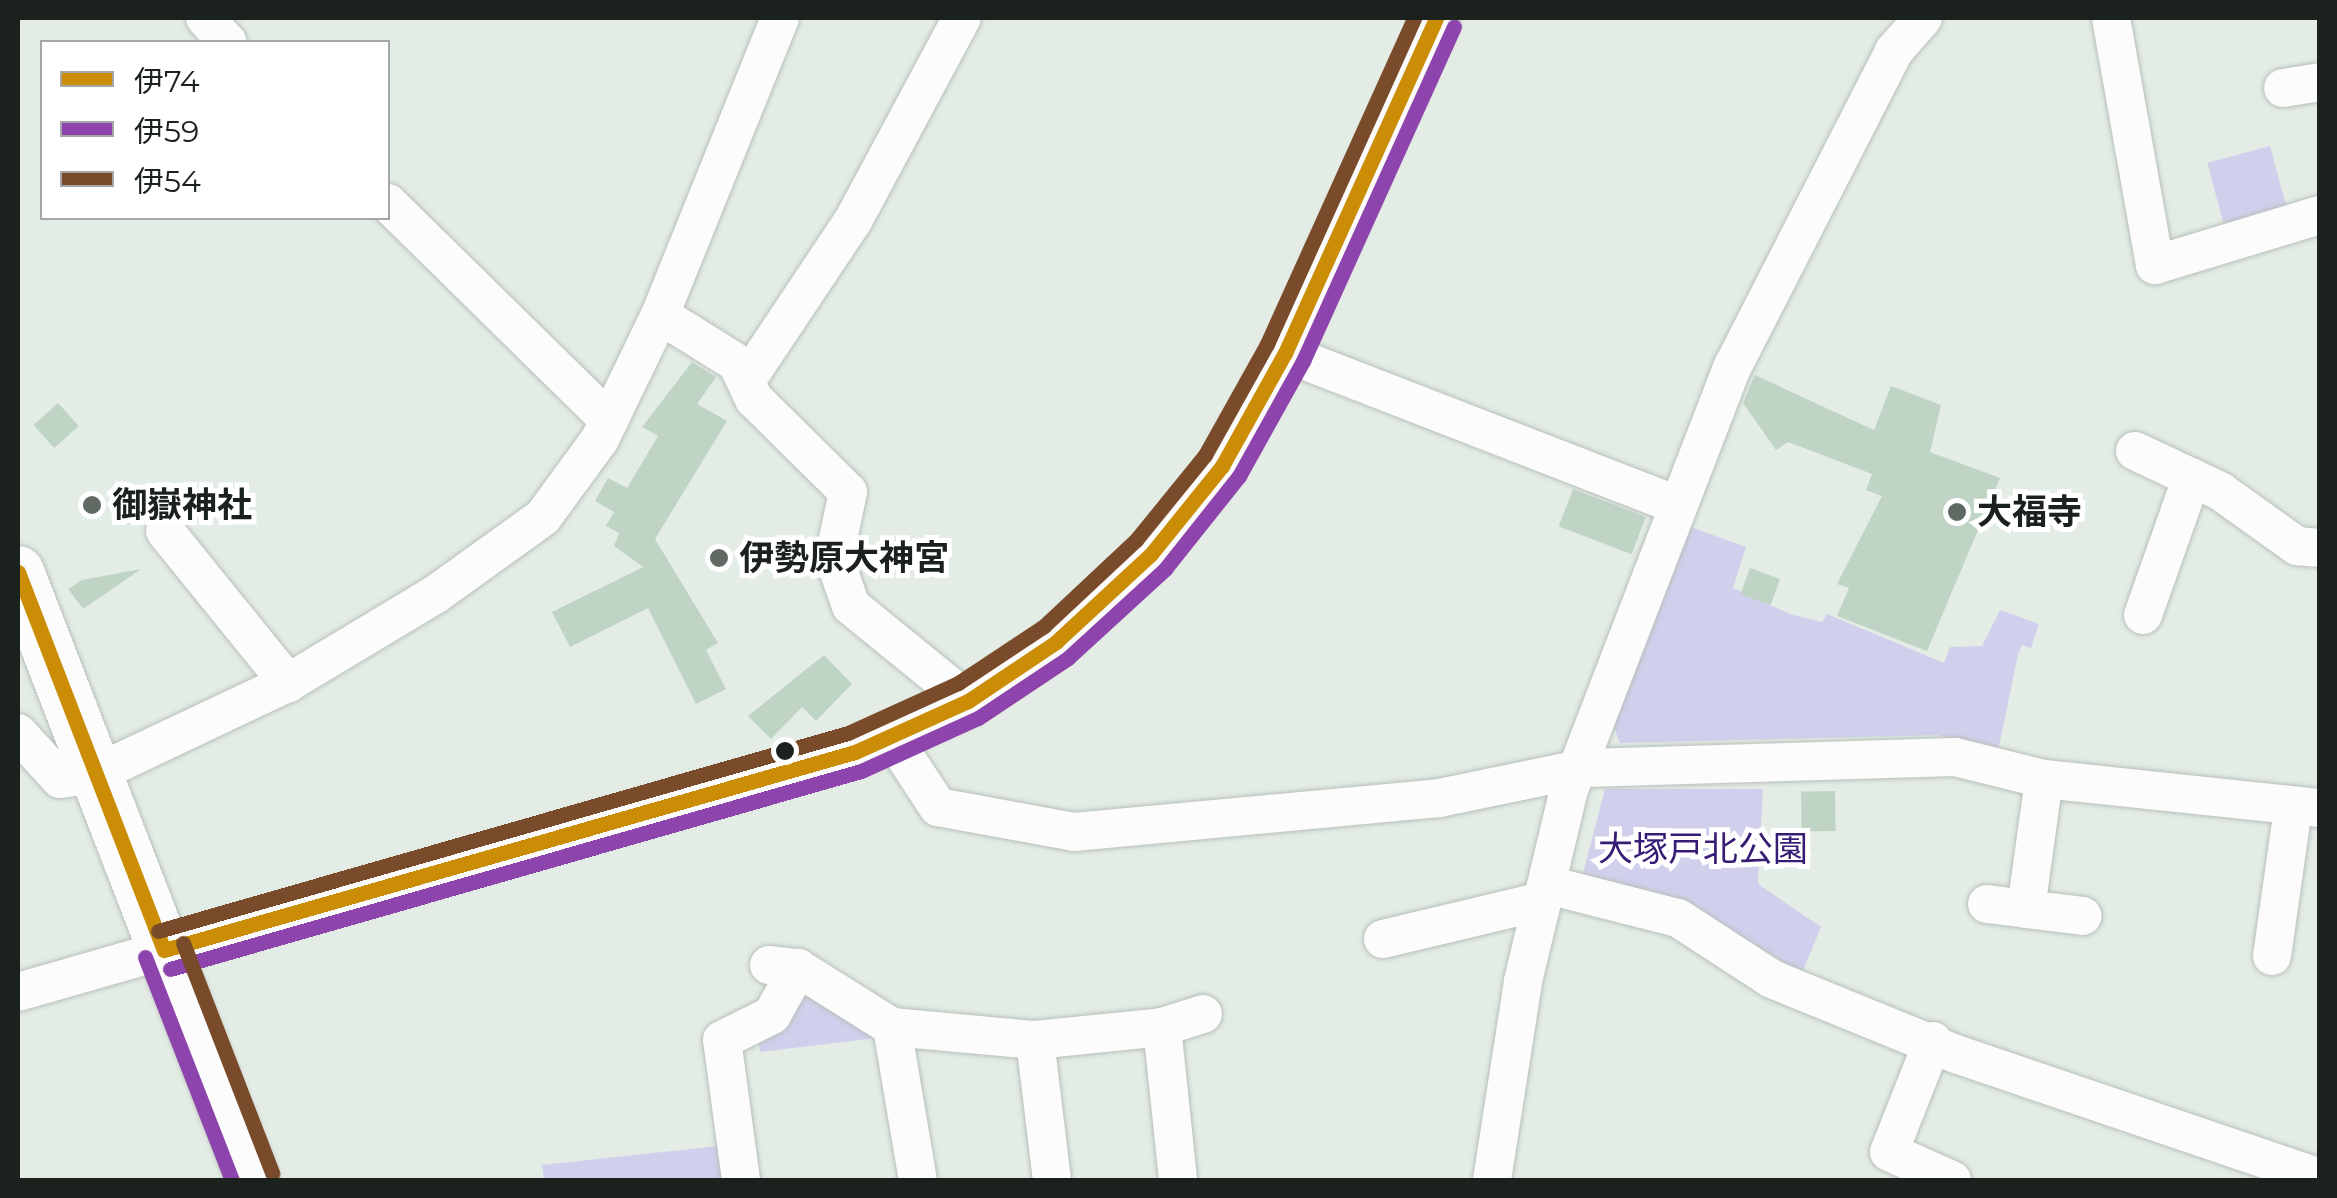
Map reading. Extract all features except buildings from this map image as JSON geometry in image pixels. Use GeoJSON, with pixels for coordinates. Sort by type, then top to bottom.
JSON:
{"type":"FeatureCollection","features":[{"type":"Feature","properties":{"kind":"highway"},"geometry":{"type":"LineString","coordinates":[[18,572],[254,1180]]}},
{"type":"Feature","properties":{"kind":"main road"},"geometry":{"type":"LineString","coordinates":[[164,950],[892,737],[968,701],[1056,642],[1151,554],[1222,466],[1285,353],[1436,18]]}},
{"type":"Feature","properties":{"kind":"street"},"geometry":{"type":"LineString","coordinates":[[205,18],[226,40]]}},
{"type":"Feature","properties":{"kind":"street"},"geometry":{"type":"LineString","coordinates":[[18,734],[60,779],[94,775],[288,683],[543,517],[609,420],[660,315],[780,18]]}},
{"type":"Feature","properties":{"kind":"street"},"geometry":{"type":"LineString","coordinates":[[748,378],[854,219],[962,18]]}},
{"type":"Feature","properties":{"kind":"street"},"geometry":{"type":"LineString","coordinates":[[1492,1180],[1569,790],[1585,768],[1676,505],[1794,238],[1894,51],[1923,18]]}},
{"type":"Feature","properties":{"kind":"street"},"geometry":{"type":"LineString","coordinates":[[2111,18],[2155,264],[2320,215]]}},
{"type":"Feature","properties":{"kind":"street"},"geometry":{"type":"LineString","coordinates":[[390,205],[609,420]]}},
{"type":"Feature","properties":{"kind":"street"},"geometry":{"type":"LineString","coordinates":[[660,315],[748,378],[754,399],[848,492],[834,558],[851,606],[968,701]]}},
{"type":"Feature","properties":{"kind":"street"},"geometry":{"type":"LineString","coordinates":[[1285,353],[1676,505]]}},
{"type":"Feature","properties":{"kind":"street"},"geometry":{"type":"LineString","coordinates":[[2135,451],[2192,477],[2297,546],[2320,548]]}},
{"type":"Feature","properties":{"kind":"street"},"geometry":{"type":"LineString","coordinates":[[2143,615],[2192,477]]}},
{"type":"Feature","properties":{"kind":"street"},"geometry":{"type":"LineString","coordinates":[[166,531],[288,683]]}},
{"type":"Feature","properties":{"kind":"street"},"geometry":{"type":"LineString","coordinates":[[892,737],[938,807],[1074,832],[1367,807],[1585,768],[1955,756],[2044,779],[2306,808],[2272,956]]}},
{"type":"Feature","properties":{"kind":"street"},"geometry":{"type":"LineString","coordinates":[[2026,909],[2044,779]]}},
{"type":"Feature","properties":{"kind":"street"},"geometry":{"type":"LineString","coordinates":[[1382,939],[1547,894],[1678,918],[1772,979],[1933,1041],[2320,1178]]}},
{"type":"Feature","properties":{"kind":"street"},"geometry":{"type":"LineString","coordinates":[[1988,904],[2083,916]]}},
{"type":"Feature","properties":{"kind":"street"},"geometry":{"type":"LineString","coordinates":[[18,992],[164,950]]}},
{"type":"Feature","properties":{"kind":"street"},"geometry":{"type":"LineString","coordinates":[[740,1180],[722,1040],[772,1015],[784,966],[892,1026],[1035,1040],[1162,1028],[1203,1014]]}},
{"type":"Feature","properties":{"kind":"street"},"geometry":{"type":"LineString","coordinates":[[892,1026],[918,1180]]}},
{"type":"Feature","properties":{"kind":"street"},"geometry":{"type":"LineString","coordinates":[[1162,1028],[1178,1180]]}},
{"type":"Feature","properties":{"kind":"street"},"geometry":{"type":"LineString","coordinates":[[1035,1040],[1052,1180]]}},
{"type":"Feature","properties":{"kind":"street"},"geometry":{"type":"LineString","coordinates":[[1933,1041],[1884,1166],[1952,1180]]}},
{"type":"Feature","properties":{"kind":"green space"},"geometry":{"type":"Polygon","coordinates":[[[2270,146],[2287,209],[2224,226],[2207,163],[2270,146]]]}},
{"type":"Feature","properties":{"kind":"green space"},"geometry":{"type":"Polygon","coordinates":[[[1677,522],[1746,547],[1733,588],[1790,614],[1822,622],[1827,614],[1944,663],[1950,647],[1982,646],[2000,610],[2039,624],[2031,648],[2022,645],[2018,655],[1998,751],[1938,735],[1620,743],[1612,722],[1677,522]]]}},
{"type":"Feature","properties":{"kind":"green space","name":"大塚戸北公園"},"geometry":{"type":"Polygon","coordinates":[[[1605,789],[1763,789],[1758,884],[1821,927],[1802,973],[1699,911],[1581,881],[1605,789]]]}},
{"type":"Feature","properties":{"kind":"green space"},"geometry":{"type":"Polygon","coordinates":[[[812,989],[877,1038],[760,1052],[758,1039],[812,989]]]}},
{"type":"Feature","properties":{"kind":"green space"},"geometry":{"type":"Polygon","coordinates":[[[718,1146],[722,1180],[544,1180],[542,1165],[718,1146]]]}},
{"type":"Feature","properties":{"kind":"transit line","name":"伊54"},"geometry":{"type":"LineString","coordinates":[[158,931],[848,733],[958,683],[1044,626],[1136,540],[1205,455],[1267,344],[1414,18]]}},
{"type":"Feature","properties":{"kind":"transit line","name":"伊74"},"geometry":{"type":"LineString","coordinates":[[164,950],[855,752],[968,701],[1056,642],[1151,554],[1222,466],[1285,353],[1436,18]]}},
{"type":"Feature","properties":{"kind":"transit line","name":"伊59"},"geometry":{"type":"LineString","coordinates":[[170,969],[861,771],[978,718],[1068,658],[1165,569],[1239,476],[1303,361],[1454,26]]}},
{"type":"Feature","properties":{"kind":"transit line","name":"伊74"},"geometry":{"type":"LineString","coordinates":[[18,572],[164,950]]}},
{"type":"Feature","properties":{"kind":"transit line","name":"伊54"},"geometry":{"type":"LineString","coordinates":[[183,943],[272,1173]]}},
{"type":"Feature","properties":{"kind":"transit line","name":"伊59"},"geometry":{"type":"LineString","coordinates":[[145,957],[232,1180]]}},
{"type":"Feature","properties":{"kind":"place","name":"御嶽神社"},"geometry":{"type":"Point","coordinates":[92,505]}},
{"type":"Feature","properties":{"kind":"place","name":"大福寺"},"geometry":{"type":"Point","coordinates":[1957,512]}},
{"type":"Feature","properties":{"kind":"place","name":"伊勢原大神宮"},"geometry":{"type":"Point","coordinates":[719,558]}}]}
